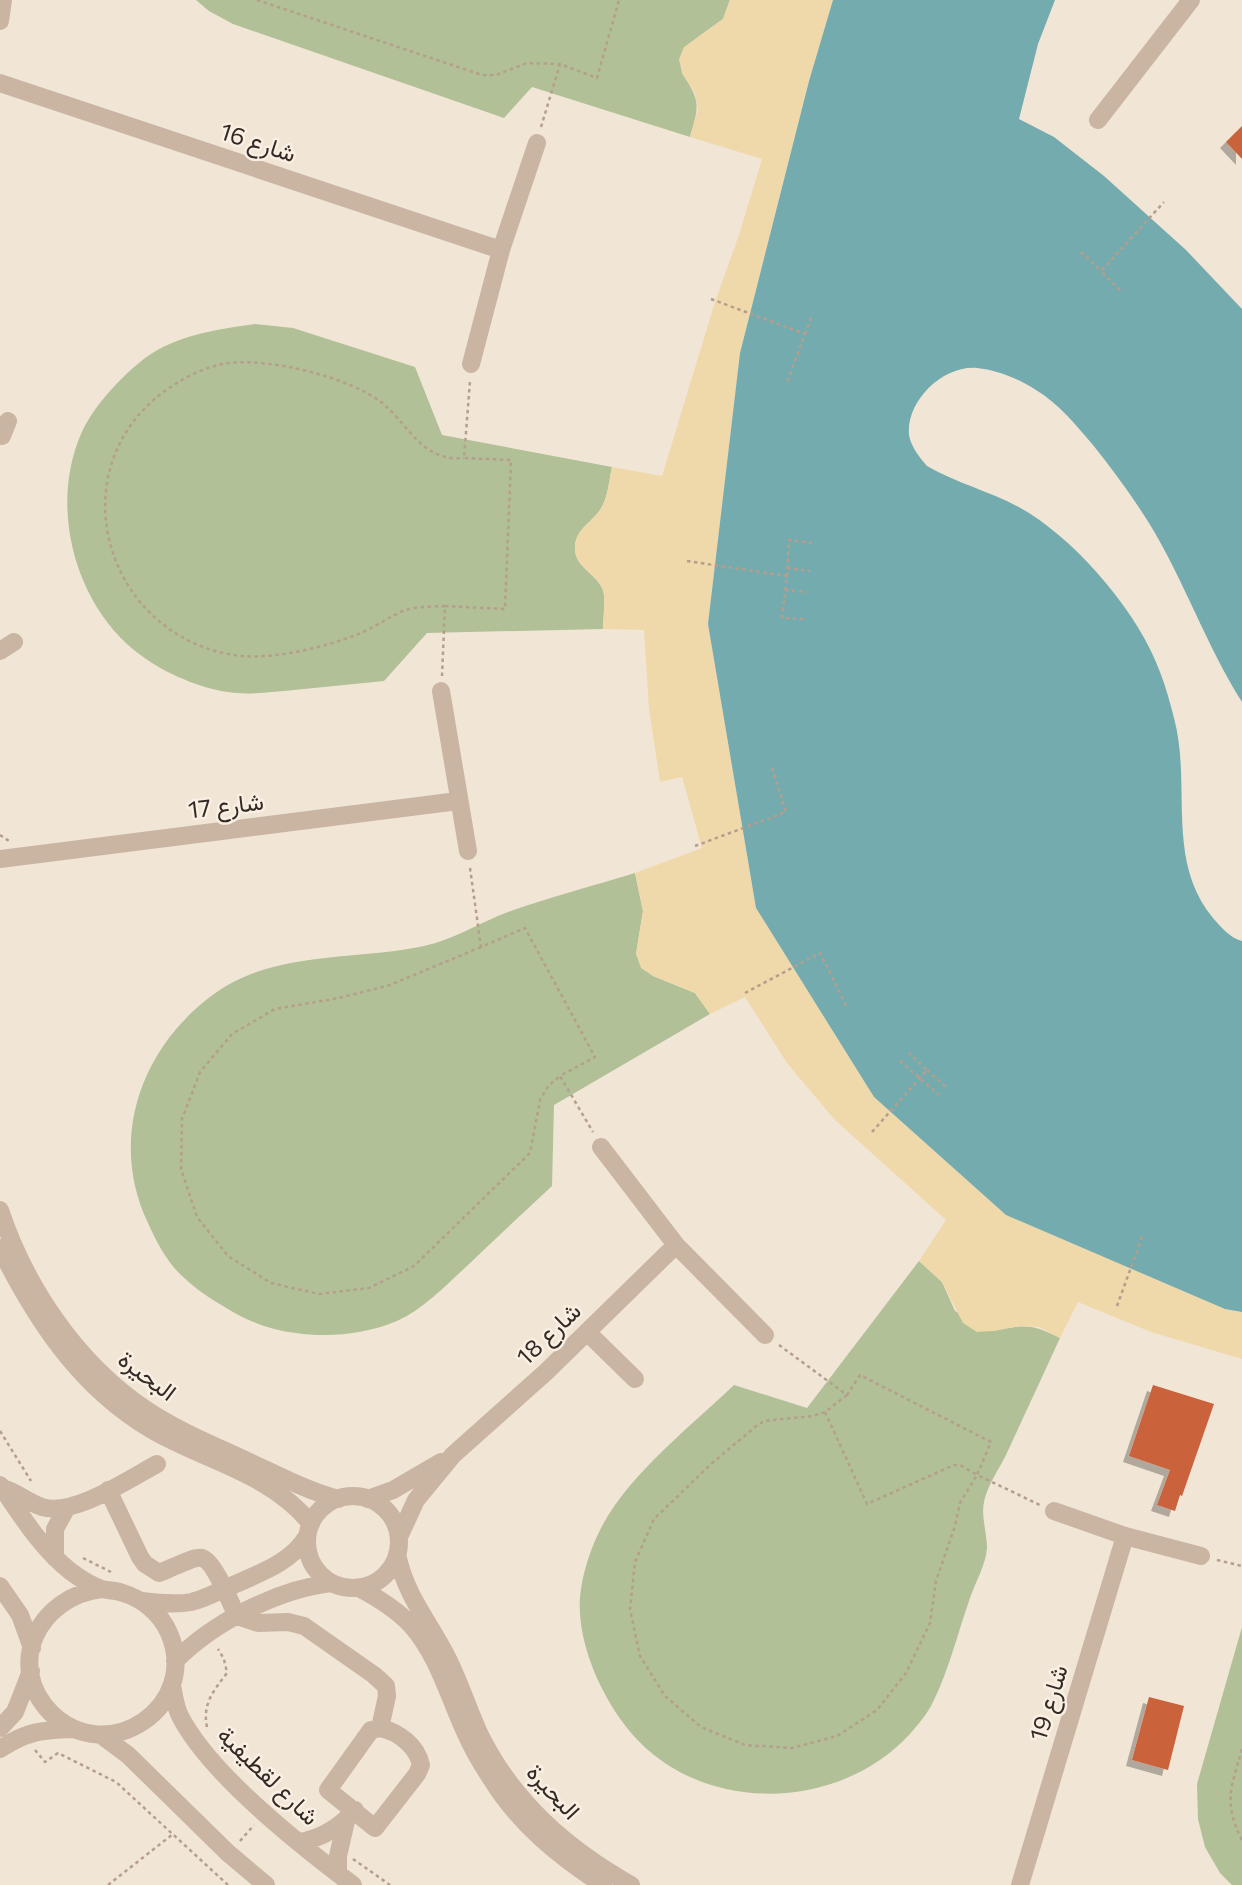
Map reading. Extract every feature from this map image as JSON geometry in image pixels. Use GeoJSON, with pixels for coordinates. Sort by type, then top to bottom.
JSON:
{"type":"FeatureCollection","features":[{"type":"Feature","properties":{"kind":"street"},"geometry":{"type":"LineString","coordinates":[[0,21],[3,0]]}},
{"type":"Feature","properties":{"kind":"street"},"geometry":{"type":"LineString","coordinates":[[1098,120],[1191,0]]}},
{"type":"Feature","properties":{"kind":"street","name":"شارع 16"},"geometry":{"type":"LineString","coordinates":[[0,83],[501,250]]}},
{"type":"Feature","properties":{"kind":"street"},"geometry":{"type":"LineString","coordinates":[[471,364],[501,250],[537,142]]}},
{"type":"Feature","properties":{"kind":"street"},"geometry":{"type":"LineString","coordinates":[[441,691],[468,851]]}},
{"type":"Feature","properties":{"kind":"street","name":"شارع 17"},"geometry":{"type":"LineString","coordinates":[[0,859],[458,801]]}},
{"type":"Feature","properties":{"kind":"street"},"geometry":{"type":"LineString","coordinates":[[601,1146],[676,1245],[765,1335]]}},
{"type":"Feature","properties":{"kind":"street","name":"البحيرة"},"geometry":{"type":"LineString","coordinates":[[0,1210],[30,1290]]}},
{"type":"Feature","properties":{"kind":"street","name":"شارع 18"},"geometry":{"type":"LineString","coordinates":[[398,1545],[416,1500],[453,1455],[587,1332],[676,1245]]}},
{"type":"Feature","properties":{"kind":"street","name":"البحيرة"},"geometry":{"type":"LineString","coordinates":[[0,1248],[30,1290],[105,1378],[192,1442],[294,1504],[309,1530]]}},
{"type":"Feature","properties":{"kind":"street"},"geometry":{"type":"LineString","coordinates":[[587,1332],[635,1379]]}},
{"type":"Feature","properties":{"kind":"street","name":"البحيرة"},"geometry":{"type":"LineString","coordinates":[[192,1442],[309,1490],[338,1499]]}},
{"type":"Feature","properties":{"kind":"street","name":"شارع 18"},"geometry":{"type":"LineString","coordinates":[[368,1499],[393,1490],[453,1455]]}},
{"type":"Feature","properties":{"kind":"street"},"geometry":{"type":"LineString","coordinates":[[1,1487],[43,1508],[66,1509],[157,1464]]}},
{"type":"Feature","properties":{"kind":"street"},"geometry":{"type":"LineString","coordinates":[[1,1487],[38,1540],[55,1558],[72,1573],[102,1589]]}},
{"type":"Feature","properties":{"kind":"street"},"geometry":{"type":"LineString","coordinates":[[108,1490],[145,1564],[159,1573],[201,1557],[216,1573],[237,1616],[258,1623],[288,1622],[304,1626],[374,1675],[386,1686],[387,1696],[380,1728]]}},
{"type":"Feature","properties":{"kind":"street"},"geometry":{"type":"LineString","coordinates":[[142,1601],[168,1604],[190,1602],[277,1565],[295,1552],[317,1513],[338,1499],[368,1499],[385,1510],[396,1527],[398,1545],[390,1571],[383,1577],[359,1588],[331,1583],[313,1585],[289,1593],[208,1632],[175,1661]]}},
{"type":"Feature","properties":{"kind":"street"},"geometry":{"type":"LineString","coordinates":[[55,1558],[55,1529],[66,1509]]}},
{"type":"Feature","properties":{"kind":"street"},"geometry":{"type":"LineString","coordinates":[[1054,1511],[1125,1536],[1201,1556]]}},
{"type":"Feature","properties":{"kind":"street"},"geometry":{"type":"LineString","coordinates":[[309,1530],[307,1550],[312,1563],[331,1583]]}},
{"type":"Feature","properties":{"kind":"street","name":"شارع 19"},"geometry":{"type":"LineString","coordinates":[[1020,1885],[1125,1536]]}},
{"type":"Feature","properties":{"kind":"street","name":"البحيرة"},"geometry":{"type":"LineString","coordinates":[[398,1545],[405,1586],[449,1661],[480,1748],[540,1820],[579,1852],[631,1885]]}},
{"type":"Feature","properties":{"kind":"street"},"geometry":{"type":"LineString","coordinates":[[277,1565],[289,1593]]}},
{"type":"Feature","properties":{"kind":"street"},"geometry":{"type":"LineString","coordinates":[[0,1586],[20,1615],[32,1648]]}},
{"type":"Feature","properties":{"kind":"street","name":"البحيرة"},"geometry":{"type":"LineString","coordinates":[[359,1588],[387,1604],[419,1636],[508,1804],[527,1826],[575,1866],[603,1885]]}},
{"type":"Feature","properties":{"kind":"street"},"geometry":{"type":"LineString","coordinates":[[0,1728],[15,1712],[31,1671],[32,1648],[41,1625],[57,1606],[78,1594],[102,1589],[123,1592],[142,1601],[158,1615],[169,1633],[175,1661],[172,1685],[159,1708],[139,1726],[101,1735],[74,1729],[46,1730],[23,1735],[0,1749]]}},
{"type":"Feature","properties":{"kind":"street"},"geometry":{"type":"LineString","coordinates":[[31,1671],[41,1699],[61,1721],[74,1729]]}},
{"type":"Feature","properties":{"kind":"street","name":"شارع لقطيفية"},"geometry":{"type":"LineString","coordinates":[[172,1685],[179,1714],[190,1734],[223,1772],[346,1880]]}},
{"type":"Feature","properties":{"kind":"street"},"geometry":{"type":"LineString","coordinates":[[371,1730],[389,1730],[415,1748],[421,1765],[417,1774],[375,1828],[350,1815],[328,1790],[371,1730]]}},
{"type":"Feature","properties":{"kind":"street"},"geometry":{"type":"LineString","coordinates":[[101,1735],[128,1755],[228,1853],[266,1885]]}},
{"type":"Feature","properties":{"kind":"street"},"geometry":{"type":"LineString","coordinates":[[300,1842],[317,1839],[350,1815]]}},
{"type":"Feature","properties":{"kind":"street"},"geometry":{"type":"LineString","coordinates":[[346,1880],[338,1856],[350,1815]]}},
{"type":"Feature","properties":{"kind":"path"},"geometry":{"type":"LineString","coordinates":[[257,0],[482,75],[496,75],[527,63],[560,64],[597,78],[619,0]]}},
{"type":"Feature","properties":{"kind":"path"},"geometry":{"type":"LineString","coordinates":[[537,142],[560,64]]}},
{"type":"Feature","properties":{"kind":"path"},"geometry":{"type":"LineString","coordinates":[[1101,271],[1164,202]]}},
{"type":"Feature","properties":{"kind":"path"},"geometry":{"type":"LineString","coordinates":[[1081,252],[1120,290]]}},
{"type":"Feature","properties":{"kind":"path"},"geometry":{"type":"LineString","coordinates":[[711,299],[804,334]]}},
{"type":"Feature","properties":{"kind":"path"},"geometry":{"type":"LineString","coordinates":[[787,382],[812,315]]}},
{"type":"Feature","properties":{"kind":"path"},"geometry":{"type":"LineString","coordinates":[[227,363],[260,363],[294,368],[333,379],[380,401],[407,431],[436,455],[451,459],[464,458],[511,460],[505,609],[445,606],[405,610],[358,635],[275,654],[242,656],[196,645],[156,620],[125,584],[108,539],[105,492],[118,446],[145,407],[182,378],[227,363]]}},
{"type":"Feature","properties":{"kind":"path"},"geometry":{"type":"LineString","coordinates":[[464,458],[471,364]]}},
{"type":"Feature","properties":{"kind":"path"},"geometry":{"type":"LineString","coordinates":[[805,619],[782,618],[789,540],[812,543]]}},
{"type":"Feature","properties":{"kind":"path"},"geometry":{"type":"LineString","coordinates":[[687,561],[787,576]]}},
{"type":"Feature","properties":{"kind":"path"},"geometry":{"type":"LineString","coordinates":[[787,568],[810,571]]}},
{"type":"Feature","properties":{"kind":"path"},"geometry":{"type":"LineString","coordinates":[[785,590],[807,593]]}},
{"type":"Feature","properties":{"kind":"path"},"geometry":{"type":"LineString","coordinates":[[441,691],[445,606]]}},
{"type":"Feature","properties":{"kind":"path"},"geometry":{"type":"LineString","coordinates":[[695,846],[786,812],[771,764]]}},
{"type":"Feature","properties":{"kind":"path"},"geometry":{"type":"LineString","coordinates":[[468,851],[481,947]]}},
{"type":"Feature","properties":{"kind":"path"},"geometry":{"type":"LineString","coordinates":[[525,928],[595,1057],[549,1085],[540,1100],[530,1153],[414,1266],[369,1288],[319,1294],[271,1283],[228,1256],[197,1217],[181,1169],[182,1119],[200,1072],[232,1034],[275,1009],[358,994],[390,985],[481,947],[525,928]]}},
{"type":"Feature","properties":{"kind":"path"},"geometry":{"type":"LineString","coordinates":[[745,993],[820,953],[846,1005]]}},
{"type":"Feature","properties":{"kind":"path"},"geometry":{"type":"LineString","coordinates":[[909,1054],[946,1087]]}},
{"type":"Feature","properties":{"kind":"path"},"geometry":{"type":"LineString","coordinates":[[900,1061],[939,1095]]}},
{"type":"Feature","properties":{"kind":"path"},"geometry":{"type":"LineString","coordinates":[[872,1132],[927,1070]]}},
{"type":"Feature","properties":{"kind":"path"},"geometry":{"type":"LineString","coordinates":[[560,1076],[601,1146]]}},
{"type":"Feature","properties":{"kind":"path"},"geometry":{"type":"LineString","coordinates":[[1117,1306],[1142,1237]]}},
{"type":"Feature","properties":{"kind":"path"},"geometry":{"type":"LineString","coordinates":[[765,1335],[847,1395]]}},
{"type":"Feature","properties":{"kind":"path"},"geometry":{"type":"LineString","coordinates":[[860,1375],[990,1442],[960,1503],[936,1581],[930,1623],[906,1673],[877,1710],[837,1736],[792,1748],[745,1745],[701,1727],[665,1696],[640,1656],[630,1609],[635,1562],[654,1519],[734,1444],[764,1421],[800,1418],[825,1412],[847,1395],[860,1375]]}},
{"type":"Feature","properties":{"kind":"path"},"geometry":{"type":"LineString","coordinates":[[825,1412],[867,1504],[954,1465],[962,1466],[1054,1511]]}},
{"type":"Feature","properties":{"kind":"path"},"geometry":{"type":"LineString","coordinates":[[1201,1556],[1242,1566]]}},
{"type":"Feature","properties":{"kind":"path"},"geometry":{"type":"LineString","coordinates":[[23,1735],[45,1762],[58,1753],[116,1782],[228,1885]]}},
{"type":"Feature","properties":{"kind":"path"},"geometry":{"type":"LineString","coordinates":[[1242,1749],[1229,1794],[1234,1824],[1242,1840]]}},
{"type":"Feature","properties":{"kind":"path"},"geometry":{"type":"LineString","coordinates":[[228,1853],[266,1812]]}},
{"type":"Feature","properties":{"kind":"path"},"geometry":{"type":"LineString","coordinates":[[108,1885],[173,1834]]}},
{"type":"Feature","properties":{"kind":"path"},"geometry":{"type":"LineString","coordinates":[[338,1856],[357,1860],[390,1885]]}},
{"type":"Feature","properties":{"kind":"green space"},"geometry":{"type":"Polygon","coordinates":[[[196,0],[730,0],[723,19],[698,37],[682,73],[693,91],[696,104],[690,137],[532,87],[504,118],[233,24],[209,11],[196,0]]]}},
{"type":"Feature","properties":{"kind":"green space"},"geometry":{"type":"Polygon","coordinates":[[[255,324],[293,328],[415,367],[442,435],[612,467],[603,505],[580,532],[575,543],[579,562],[603,590],[603,629],[427,633],[384,681],[258,693],[230,692],[196,684],[171,674],[127,644],[108,623],[92,599],[72,546],[68,489],[72,461],[81,434],[109,392],[157,350],[198,334],[255,324]]]}},
{"type":"Feature","properties":{"kind":"green space"},"geometry":{"type":"Polygon","coordinates":[[[635,873],[643,911],[636,954],[653,976],[695,993],[710,1014],[554,1105],[552,1186],[435,1296],[407,1316],[373,1329],[334,1335],[285,1332],[246,1319],[227,1309],[175,1269],[154,1237],[136,1191],[131,1159],[132,1128],[139,1097],[150,1068],[167,1040],[214,994],[237,980],[289,963],[398,951],[435,943],[508,912],[635,873]]]}},
{"type":"Feature","properties":{"kind":"green space"},"geometry":{"type":"Polygon","coordinates":[[[919,1261],[942,1282],[955,1311],[993,1331],[1027,1327],[1060,1338],[990,1484],[983,1507],[986,1554],[939,1690],[919,1724],[883,1758],[853,1776],[820,1787],[785,1793],[750,1793],[716,1786],[684,1774],[654,1755],[624,1724],[611,1705],[591,1662],[580,1618],[580,1597],[596,1538],[626,1490],[643,1471],[734,1385],[807,1408],[919,1261]]]}},
{"type":"Feature","properties":{"kind":"green space"},"geometry":{"type":"Polygon","coordinates":[[[1242,1627],[1242,1885],[1232,1885],[1220,1873],[1205,1847],[1198,1819],[1197,1784],[1242,1627]]]}},
{"type":"Feature","properties":{"kind":"sand"},"geometry":{"type":"Polygon","coordinates":[[[730,0],[833,0],[809,81],[740,353],[708,624],[756,908],[874,1097],[1006,1215],[1225,1309],[1242,1312],[1242,1359],[1151,1332],[1078,1302],[1060,1338],[1039,1327],[1020,1326],[977,1332],[963,1323],[942,1282],[919,1261],[946,1220],[834,1119],[787,1063],[745,997],[710,1014],[695,993],[653,976],[641,968],[636,954],[643,911],[635,873],[702,848],[682,777],[660,782],[649,709],[644,630],[603,629],[603,590],[579,562],[575,543],[603,505],[612,467],[662,476],[762,159],[690,137],[698,109],[695,93],[682,73],[679,59],[684,47],[723,19],[730,0]]]}},
{"type":"Feature","properties":{"kind":"water"},"geometry":{"type":"Polygon","coordinates":[[[833,0],[1055,0],[1038,44],[1019,119],[1054,137],[1104,176],[1186,250],[1242,309],[1242,702],[1149,523],[1093,445],[1052,402],[1008,376],[985,369],[964,369],[940,379],[920,398],[910,422],[909,435],[914,448],[927,466],[1029,513],[1049,527],[1088,563],[1138,627],[1162,678],[1179,743],[1184,847],[1189,872],[1198,896],[1213,918],[1230,935],[1242,941],[1242,1312],[1225,1309],[1006,1215],[874,1097],[756,908],[708,624],[740,353],[809,81],[833,0]]]}},
{"type":"Feature","properties":{"kind":"building"},"geometry":{"type":"Polygon","coordinates":[[[1242,126],[1242,159],[1226,142],[1242,126]]]}},
{"type":"Feature","properties":{"kind":"building"},"geometry":{"type":"Polygon","coordinates":[[[1153,1385],[1214,1404],[1175,1511],[1157,1505],[1170,1470],[1129,1456],[1153,1385]]]}},
{"type":"Feature","properties":{"kind":"building"},"geometry":{"type":"Polygon","coordinates":[[[1149,1697],[1184,1706],[1168,1770],[1132,1760],[1149,1697]]]}}]}
